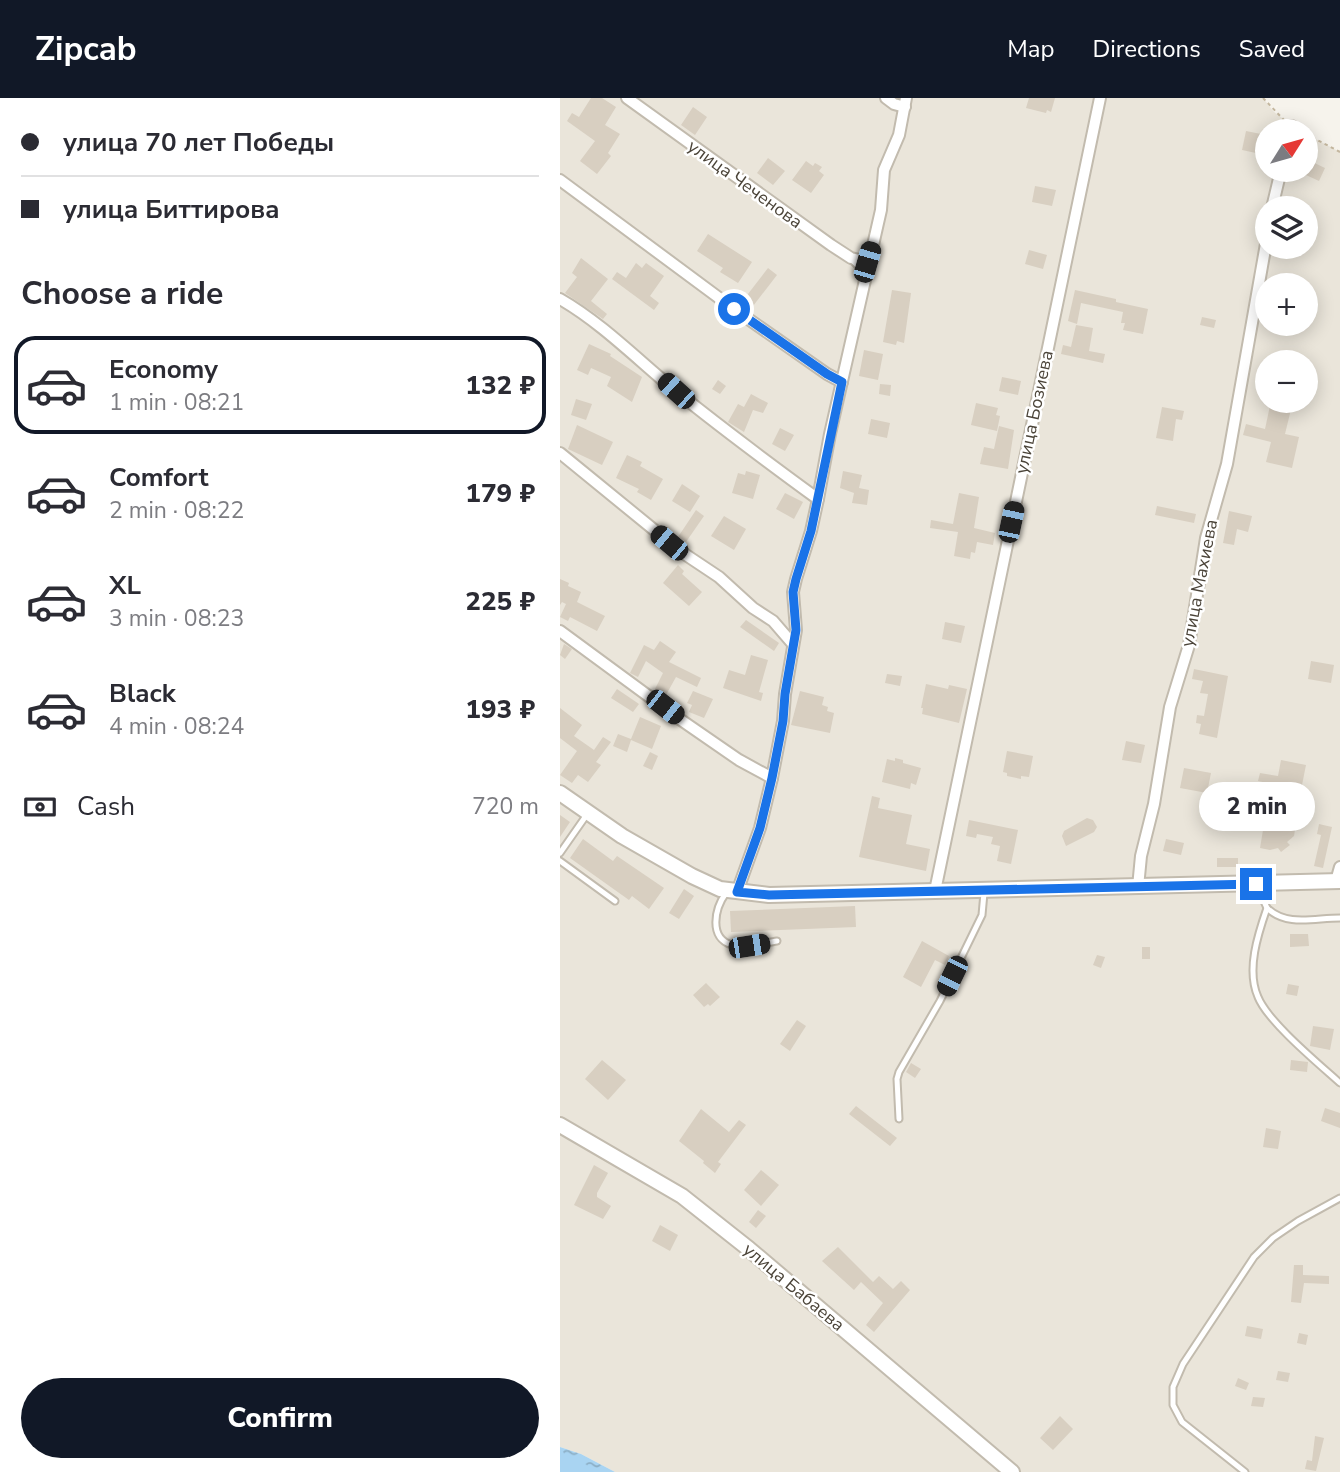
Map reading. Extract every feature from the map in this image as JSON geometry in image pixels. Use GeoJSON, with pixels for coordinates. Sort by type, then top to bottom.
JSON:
{"type":"FeatureCollection","features":[{"type":"Feature","properties":{"kind":"street","name":"улица Чеченова"},"geometry":{"type":"LineString","coordinates":[[627,98],[851,258],[867,262]]}},
{"type":"Feature","properties":{"kind":"street"},"geometry":{"type":"LineString","coordinates":[[732,891],[760,828],[772,778],[796,630],[793,592],[811,531],[867,262],[881,210],[884,170],[899,135],[905,102],[894,104],[886,98]]}},
{"type":"Feature","properties":{"kind":"street","name":"улица Бозиева"},"geometry":{"type":"LineString","coordinates":[[935,891],[1100,98]]}},
{"type":"Feature","properties":{"kind":"street"},"geometry":{"type":"LineString","coordinates":[[560,180],[734,309],[842,382]]}},
{"type":"Feature","properties":{"kind":"street","name":"улица Махиева"},"geometry":{"type":"LineString","coordinates":[[1138,887],[1141,856],[1154,804],[1170,707],[1189,645],[1206,538],[1227,464],[1263,259]]}},
{"type":"Feature","properties":{"kind":"street"},"geometry":{"type":"LineString","coordinates":[[560,299],[642,361],[743,444],[818,499]]}},
{"type":"Feature","properties":{"kind":"street"},"geometry":{"type":"LineString","coordinates":[[560,453],[669,543],[719,577],[753,608],[773,621],[792,642]]}},
{"type":"Feature","properties":{"kind":"street"},"geometry":{"type":"LineString","coordinates":[[560,631],[681,720],[739,760],[772,778]]}},
{"type":"Feature","properties":{"kind":"street"},"geometry":{"type":"LineString","coordinates":[[560,793],[660,859],[702,881],[732,891],[769,895],[1256,884],[1339,877]]}},
{"type":"Feature","properties":{"kind":"street","name":"улица Бабаева"},"geometry":{"type":"LineString","coordinates":[[560,1125],[650,1175],[700,1209],[1012,1472]]}},
{"type":"Feature","properties":{"kind":"lane"},"geometry":{"type":"LineString","coordinates":[[851,258],[860,268],[863,282]]}},
{"type":"Feature","properties":{"kind":"lane"},"geometry":{"type":"LineString","coordinates":[[560,853],[588,813]]}},
{"type":"Feature","properties":{"kind":"lane"},"geometry":{"type":"LineString","coordinates":[[560,861],[615,901]]}},
{"type":"Feature","properties":{"kind":"lane"},"geometry":{"type":"LineString","coordinates":[[1256,884],[1267,908],[1277,918],[1340,918]]}},
{"type":"Feature","properties":{"kind":"lane"},"geometry":{"type":"LineString","coordinates":[[899,1119],[899,1072],[940,1001],[982,915],[985,890]]}},
{"type":"Feature","properties":{"kind":"lane"},"geometry":{"type":"LineString","coordinates":[[732,891],[716,911],[718,933],[724,940],[733,946],[777,941]]}},
{"type":"Feature","properties":{"kind":"lane"},"geometry":{"type":"LineString","coordinates":[[1267,908],[1259,928],[1253,966],[1257,996],[1300,1046],[1340,1083]]}},
{"type":"Feature","properties":{"kind":"lane"},"geometry":{"type":"LineString","coordinates":[[1245,1472],[1182,1422],[1173,1405],[1173,1387],[1183,1364],[1254,1257],[1273,1238],[1340,1198]]}},
{"type":"Feature","properties":{"kind":"path"},"geometry":{"type":"LineString","coordinates":[[1263,98],[1281,119]]}},
{"type":"Feature","properties":{"kind":"path"},"geometry":{"type":"LineString","coordinates":[[1318,140],[1340,152]]}},
{"type":"Feature","properties":{"kind":"shaded area"},"geometry":{"type":"Polygon","coordinates":[[[560,98],[1263,98],[1284,119],[1255,119],[1255,182],[1318,182],[1318,140],[1340,152],[1340,1472],[615,1472],[581,1454],[560,1447],[560,98]]]}},
{"type":"Feature","properties":{"kind":"water"},"geometry":{"type":"Polygon","coordinates":[[[560,1447],[581,1454],[615,1472],[560,1472],[560,1447]]]}},
{"type":"Feature","properties":{"kind":"building"},"geometry":{"type":"Polygon","coordinates":[[[591,98],[602,98],[616,107],[605,125],[620,134],[608,153],[611,156],[597,174],[580,161],[595,141],[567,121],[572,113],[579,117],[591,98]]]}},
{"type":"Feature","properties":{"kind":"building"},"geometry":{"type":"Polygon","coordinates":[[[1029,98],[1055,98],[1051,112],[1026,108],[1029,98]]]}},
{"type":"Feature","properties":{"kind":"building"},"geometry":{"type":"Polygon","coordinates":[[[693,107],[707,117],[695,135],[681,125],[693,107]]]}},
{"type":"Feature","properties":{"kind":"building"},"geometry":{"type":"Polygon","coordinates":[[[1246,131],[1255,133],[1255,153],[1242,150],[1246,131]]]}},
{"type":"Feature","properties":{"kind":"building"},"geometry":{"type":"Polygon","coordinates":[[[768,158],[785,171],[773,185],[757,173],[768,158]]]}},
{"type":"Feature","properties":{"kind":"building"},"geometry":{"type":"Polygon","coordinates":[[[806,161],[813,166],[815,163],[822,167],[819,171],[824,175],[811,193],[792,180],[806,161]]]}},
{"type":"Feature","properties":{"kind":"building"},"geometry":{"type":"Polygon","coordinates":[[[1318,165],[1325,168],[1318,181],[1318,165]]]}},
{"type":"Feature","properties":{"kind":"building"},"geometry":{"type":"Polygon","coordinates":[[[1035,186],[1056,190],[1052,206],[1032,202],[1035,186]]]}},
{"type":"Feature","properties":{"kind":"building"},"geometry":{"type":"Polygon","coordinates":[[[708,234],[752,262],[738,283],[720,272],[723,268],[697,251],[708,234]]]}},
{"type":"Feature","properties":{"kind":"building"},"geometry":{"type":"Polygon","coordinates":[[[1029,250],[1047,255],[1043,269],[1025,264],[1029,250]]]}},
{"type":"Feature","properties":{"kind":"building"},"geometry":{"type":"Polygon","coordinates":[[[581,258],[608,279],[591,301],[607,314],[603,319],[565,293],[577,277],[572,273],[581,258]]]}},
{"type":"Feature","properties":{"kind":"building"},"geometry":{"type":"Polygon","coordinates":[[[636,263],[642,268],[646,263],[664,276],[650,296],[659,303],[654,310],[612,279],[617,272],[626,278],[636,263]]]}},
{"type":"Feature","properties":{"kind":"building"},"geometry":{"type":"Polygon","coordinates":[[[768,268],[777,275],[750,310],[741,303],[768,268]]]}},
{"type":"Feature","properties":{"kind":"building"},"geometry":{"type":"Polygon","coordinates":[[[892,290],[911,293],[904,343],[897,341],[896,345],[883,342],[892,290]]]}},
{"type":"Feature","properties":{"kind":"building"},"geometry":{"type":"Polygon","coordinates":[[[1075,290],[1148,309],[1143,334],[1123,330],[1123,312],[1081,303],[1077,324],[1068,321],[1075,290]]]}},
{"type":"Feature","properties":{"kind":"building"},"geometry":{"type":"Polygon","coordinates":[[[1202,317],[1216,320],[1214,328],[1200,325],[1202,317]]]}},
{"type":"Feature","properties":{"kind":"building"},"geometry":{"type":"Polygon","coordinates":[[[1076,325],[1093,328],[1089,351],[1105,354],[1103,363],[1061,354],[1063,345],[1071,347],[1076,325]]]}},
{"type":"Feature","properties":{"kind":"building"},"geometry":{"type":"Polygon","coordinates":[[[589,344],[611,354],[610,356],[642,377],[632,402],[607,386],[611,377],[591,368],[588,375],[577,370],[589,344]]]}},
{"type":"Feature","properties":{"kind":"building"},"geometry":{"type":"Polygon","coordinates":[[[864,350],[883,354],[878,380],[859,376],[864,350]]]}},
{"type":"Feature","properties":{"kind":"building"},"geometry":{"type":"Polygon","coordinates":[[[1002,377],[1021,381],[1018,395],[999,391],[1002,377]]]}},
{"type":"Feature","properties":{"kind":"building"},"geometry":{"type":"Polygon","coordinates":[[[718,380],[726,386],[720,394],[712,389],[718,380]]]}},
{"type":"Feature","properties":{"kind":"building"},"geometry":{"type":"Polygon","coordinates":[[[880,384],[891,385],[890,396],[879,394],[880,384]]]}},
{"type":"Feature","properties":{"kind":"building"},"geometry":{"type":"Polygon","coordinates":[[[751,394],[768,403],[763,413],[753,410],[744,432],[728,422],[738,404],[744,407],[751,394]]]}},
{"type":"Feature","properties":{"kind":"building"},"geometry":{"type":"Polygon","coordinates":[[[576,399],[592,404],[586,420],[571,415],[576,399]]]}},
{"type":"Feature","properties":{"kind":"building"},"geometry":{"type":"Polygon","coordinates":[[[976,403],[998,408],[996,415],[1000,416],[997,431],[971,425],[976,403]]]}},
{"type":"Feature","properties":{"kind":"building"},"geometry":{"type":"Polygon","coordinates":[[[1162,407],[1184,411],[1182,420],[1176,419],[1173,441],[1156,438],[1162,407]]]}},
{"type":"Feature","properties":{"kind":"building"},"geometry":{"type":"Polygon","coordinates":[[[1268,413],[1290,413],[1285,434],[1299,437],[1292,468],[1266,462],[1271,442],[1243,435],[1246,424],[1265,429],[1268,413]]]}},
{"type":"Feature","properties":{"kind":"building"},"geometry":{"type":"Polygon","coordinates":[[[871,419],[890,423],[887,438],[868,434],[871,419]]]}},
{"type":"Feature","properties":{"kind":"building"},"geometry":{"type":"Polygon","coordinates":[[[577,425],[613,442],[602,465],[568,449],[577,425]]]}},
{"type":"Feature","properties":{"kind":"building"},"geometry":{"type":"Polygon","coordinates":[[[999,426],[1014,430],[1008,469],[980,464],[984,447],[994,449],[999,426]]]}},
{"type":"Feature","properties":{"kind":"building"},"geometry":{"type":"Polygon","coordinates":[[[780,428],[794,435],[785,451],[772,444],[780,428]]]}},
{"type":"Feature","properties":{"kind":"building"},"geometry":{"type":"Polygon","coordinates":[[[627,455],[642,462],[640,466],[663,479],[651,500],[637,492],[639,489],[616,478],[627,455]]]}},
{"type":"Feature","properties":{"kind":"building"},"geometry":{"type":"Polygon","coordinates":[[[746,471],[760,475],[753,499],[732,493],[738,473],[745,475],[746,471]]]}},
{"type":"Feature","properties":{"kind":"building"},"geometry":{"type":"Polygon","coordinates":[[[843,471],[862,475],[859,488],[869,490],[867,505],[852,503],[854,493],[840,488],[843,471]]]}},
{"type":"Feature","properties":{"kind":"building"},"geometry":{"type":"Polygon","coordinates":[[[682,484],[700,496],[690,512],[672,501],[682,484]]]}},
{"type":"Feature","properties":{"kind":"building"},"geometry":{"type":"Polygon","coordinates":[[[785,493],[803,502],[794,519],[776,509],[785,493]]]}},
{"type":"Feature","properties":{"kind":"building"},"geometry":{"type":"Polygon","coordinates":[[[959,493],[979,497],[974,528],[995,533],[993,545],[977,542],[975,553],[971,552],[970,559],[954,556],[958,532],[930,528],[931,520],[953,524],[959,493]]]}},
{"type":"Feature","properties":{"kind":"building"},"geometry":{"type":"Polygon","coordinates":[[[1157,506],[1196,514],[1194,523],[1155,515],[1157,506]]]}},
{"type":"Feature","properties":{"kind":"building"},"geometry":{"type":"Polygon","coordinates":[[[696,510],[704,516],[686,542],[678,537],[696,510]]]}},
{"type":"Feature","properties":{"kind":"building"},"geometry":{"type":"Polygon","coordinates":[[[1229,511],[1252,516],[1248,532],[1237,529],[1234,545],[1223,543],[1229,511]]]}},
{"type":"Feature","properties":{"kind":"building"},"geometry":{"type":"Polygon","coordinates":[[[724,516],[746,529],[734,550],[711,536],[724,516]]]}},
{"type":"Feature","properties":{"kind":"building"},"geometry":{"type":"Polygon","coordinates":[[[678,565],[684,571],[682,574],[702,592],[689,606],[663,583],[678,565]]]}},
{"type":"Feature","properties":{"kind":"building"},"geometry":{"type":"Polygon","coordinates":[[[560,579],[581,592],[577,602],[605,616],[597,631],[570,617],[568,621],[560,617],[566,604],[562,602],[560,605],[560,579]]]}},
{"type":"Feature","properties":{"kind":"building"},"geometry":{"type":"Polygon","coordinates":[[[746,620],[779,643],[774,651],[740,627],[746,620]]]}},
{"type":"Feature","properties":{"kind":"building"},"geometry":{"type":"Polygon","coordinates":[[[945,622],[965,626],[961,643],[942,639],[945,622]]]}},
{"type":"Feature","properties":{"kind":"building"},"geometry":{"type":"Polygon","coordinates":[[[660,641],[676,652],[669,662],[701,678],[697,687],[676,677],[666,695],[655,689],[663,673],[646,661],[638,677],[630,673],[644,645],[654,650],[660,641]]]}},
{"type":"Feature","properties":{"kind":"building"},"geometry":{"type":"Polygon","coordinates":[[[564,644],[572,649],[565,659],[560,655],[564,644]]]}},
{"type":"Feature","properties":{"kind":"building"},"geometry":{"type":"Polygon","coordinates":[[[751,655],[768,660],[759,692],[763,693],[761,701],[723,688],[729,670],[745,675],[751,655]]]}},
{"type":"Feature","properties":{"kind":"building"},"geometry":{"type":"Polygon","coordinates":[[[1311,661],[1334,665],[1331,683],[1308,679],[1311,661]]]}},
{"type":"Feature","properties":{"kind":"building"},"geometry":{"type":"Polygon","coordinates":[[[1194,669],[1228,676],[1217,738],[1199,734],[1201,724],[1196,723],[1197,715],[1204,716],[1208,694],[1200,693],[1203,681],[1192,679],[1194,669]]]}},
{"type":"Feature","properties":{"kind":"building"},"geometry":{"type":"Polygon","coordinates":[[[887,674],[902,676],[900,686],[885,683],[887,674]]]}},
{"type":"Feature","properties":{"kind":"building"},"geometry":{"type":"Polygon","coordinates":[[[926,684],[948,689],[949,685],[967,689],[959,723],[922,714],[926,684]]]}},
{"type":"Feature","properties":{"kind":"building"},"geometry":{"type":"Polygon","coordinates":[[[617,689],[639,704],[633,712],[611,698],[617,689]]]}},
{"type":"Feature","properties":{"kind":"building"},"geometry":{"type":"Polygon","coordinates":[[[693,691],[713,699],[704,718],[689,712],[692,705],[687,703],[693,691]]]}},
{"type":"Feature","properties":{"kind":"building"},"geometry":{"type":"Polygon","coordinates":[[[800,691],[824,697],[822,705],[828,707],[827,711],[834,713],[830,733],[791,725],[800,691]]]}},
{"type":"Feature","properties":{"kind":"building"},"geometry":{"type":"Polygon","coordinates":[[[560,708],[582,725],[574,736],[594,750],[603,737],[611,742],[596,762],[601,765],[588,782],[578,775],[572,783],[560,775],[577,751],[560,738],[560,708]]]}},
{"type":"Feature","properties":{"kind":"building"},"geometry":{"type":"Polygon","coordinates":[[[640,717],[661,726],[652,749],[631,740],[627,752],[613,746],[618,734],[631,739],[640,717]]]}},
{"type":"Feature","properties":{"kind":"building"},"geometry":{"type":"Polygon","coordinates":[[[1126,741],[1145,745],[1141,763],[1122,760],[1126,741]]]}},
{"type":"Feature","properties":{"kind":"building"},"geometry":{"type":"Polygon","coordinates":[[[1007,751],[1033,756],[1029,777],[1021,776],[1021,779],[1007,776],[1007,773],[1003,772],[1007,751]]]}},
{"type":"Feature","properties":{"kind":"building"},"geometry":{"type":"Polygon","coordinates":[[[650,752],[658,756],[652,770],[643,766],[650,752]]]}},
{"type":"Feature","properties":{"kind":"building"},"geometry":{"type":"Polygon","coordinates":[[[895,758],[921,768],[916,785],[911,783],[910,789],[882,782],[887,759],[895,761],[895,758]]]}},
{"type":"Feature","properties":{"kind":"building"},"geometry":{"type":"Polygon","coordinates":[[[1281,760],[1306,765],[1301,790],[1258,781],[1260,773],[1278,776],[1281,760]]]}},
{"type":"Feature","properties":{"kind":"building"},"geometry":{"type":"Polygon","coordinates":[[[1184,768],[1211,773],[1207,793],[1180,788],[1184,768]]]}},
{"type":"Feature","properties":{"kind":"building"},"geometry":{"type":"Polygon","coordinates":[[[872,796],[880,798],[878,808],[912,815],[906,844],[930,849],[926,871],[859,857],[872,796]]]}},
{"type":"Feature","properties":{"kind":"building"},"geometry":{"type":"Polygon","coordinates":[[[560,815],[570,822],[560,837],[560,815]]]}},
{"type":"Feature","properties":{"kind":"building"},"geometry":{"type":"Polygon","coordinates":[[[1087,818],[1093,820],[1097,827],[1094,832],[1066,846],[1062,836],[1064,831],[1087,818]]]}},
{"type":"Feature","properties":{"kind":"building"},"geometry":{"type":"Polygon","coordinates":[[[1265,818],[1296,824],[1294,836],[1287,842],[1290,845],[1281,852],[1278,848],[1260,848],[1265,818]]]}},
{"type":"Feature","properties":{"kind":"building"},"geometry":{"type":"Polygon","coordinates":[[[969,820],[1018,830],[1011,864],[997,861],[1000,846],[991,844],[993,837],[977,834],[976,838],[966,836],[969,820]]]}},
{"type":"Feature","properties":{"kind":"building"},"geometry":{"type":"Polygon","coordinates":[[[1319,824],[1332,827],[1323,868],[1314,866],[1321,835],[1317,834],[1319,824]]]}},
{"type":"Feature","properties":{"kind":"building"},"geometry":{"type":"Polygon","coordinates":[[[583,839],[613,861],[617,856],[664,888],[649,909],[632,896],[629,900],[570,858],[583,839]]]}},
{"type":"Feature","properties":{"kind":"building"},"geometry":{"type":"Polygon","coordinates":[[[1166,839],[1184,843],[1181,855],[1163,851],[1166,839]]]}},
{"type":"Feature","properties":{"kind":"building"},"geometry":{"type":"Polygon","coordinates":[[[1217,858],[1238,858],[1238,867],[1217,867],[1217,858]]]}},
{"type":"Feature","properties":{"kind":"building"},"geometry":{"type":"Polygon","coordinates":[[[684,889],[694,896],[679,919],[669,913],[684,889]]]}},
{"type":"Feature","properties":{"kind":"building"},"geometry":{"type":"Polygon","coordinates":[[[855,906],[856,927],[731,932],[730,911],[855,906]]]}},
{"type":"Feature","properties":{"kind":"building"},"geometry":{"type":"Polygon","coordinates":[[[1290,934],[1308,934],[1309,946],[1290,947],[1290,934]]]}},
{"type":"Feature","properties":{"kind":"building"},"geometry":{"type":"Polygon","coordinates":[[[922,941],[949,956],[945,965],[935,960],[921,987],[903,977],[922,941]]]}},
{"type":"Feature","properties":{"kind":"building"},"geometry":{"type":"Polygon","coordinates":[[[1142,947],[1150,947],[1150,959],[1142,959],[1142,947]]]}},
{"type":"Feature","properties":{"kind":"building"},"geometry":{"type":"Polygon","coordinates":[[[1097,955],[1105,957],[1101,968],[1093,965],[1097,955]]]}},
{"type":"Feature","properties":{"kind":"building"},"geometry":{"type":"Polygon","coordinates":[[[706,983],[720,997],[710,1006],[708,1004],[704,1007],[693,995],[706,983]]]}},
{"type":"Feature","properties":{"kind":"building"},"geometry":{"type":"Polygon","coordinates":[[[1288,984],[1299,986],[1297,996],[1286,994],[1288,984]]]}},
{"type":"Feature","properties":{"kind":"building"},"geometry":{"type":"Polygon","coordinates":[[[797,1020],[806,1026],[790,1051],[780,1044],[797,1020]]]}},
{"type":"Feature","properties":{"kind":"building"},"geometry":{"type":"Polygon","coordinates":[[[1313,1026],[1334,1029],[1330,1050],[1310,1046],[1313,1026]]]}},
{"type":"Feature","properties":{"kind":"building"},"geometry":{"type":"Polygon","coordinates":[[[602,1060],[626,1080],[608,1100],[585,1079],[602,1060]]]}},
{"type":"Feature","properties":{"kind":"building"},"geometry":{"type":"Polygon","coordinates":[[[1291,1060],[1308,1062],[1307,1072],[1290,1070],[1291,1060]]]}},
{"type":"Feature","properties":{"kind":"building"},"geometry":{"type":"Polygon","coordinates":[[[911,1063],[921,1069],[915,1078],[906,1072],[911,1063]]]}},
{"type":"Feature","properties":{"kind":"building"},"geometry":{"type":"Polygon","coordinates":[[[856,1106],[897,1138],[890,1146],[849,1114],[856,1106]]]}},
{"type":"Feature","properties":{"kind":"building"},"geometry":{"type":"Polygon","coordinates":[[[1325,1108],[1340,1113],[1340,1128],[1321,1121],[1325,1108]]]}},
{"type":"Feature","properties":{"kind":"building"},"geometry":{"type":"Polygon","coordinates":[[[701,1109],[729,1132],[739,1120],[746,1125],[718,1162],[721,1164],[715,1173],[679,1141],[701,1109]]]}},
{"type":"Feature","properties":{"kind":"building"},"geometry":{"type":"Polygon","coordinates":[[[1266,1128],[1281,1131],[1278,1149],[1263,1147],[1266,1128]]]}},
{"type":"Feature","properties":{"kind":"building"},"geometry":{"type":"Polygon","coordinates":[[[594,1165],[608,1173],[597,1193],[597,1197],[611,1206],[603,1219],[574,1205],[594,1165]]]}},
{"type":"Feature","properties":{"kind":"building"},"geometry":{"type":"Polygon","coordinates":[[[761,1170],[779,1185],[761,1206],[744,1190],[761,1170]]]}},
{"type":"Feature","properties":{"kind":"building"},"geometry":{"type":"Polygon","coordinates":[[[758,1210],[766,1216],[756,1228],[749,1222],[758,1210]]]}},
{"type":"Feature","properties":{"kind":"building"},"geometry":{"type":"Polygon","coordinates":[[[660,1225],[678,1235],[670,1251],[652,1241],[660,1225]]]}},
{"type":"Feature","properties":{"kind":"building"},"geometry":{"type":"Polygon","coordinates":[[[838,1247],[873,1282],[879,1276],[893,1289],[901,1281],[910,1290],[874,1332],[866,1325],[883,1303],[861,1282],[854,1290],[822,1261],[838,1247]]]}},
{"type":"Feature","properties":{"kind":"building"},"geometry":{"type":"Polygon","coordinates":[[[1294,1265],[1303,1265],[1303,1275],[1329,1276],[1329,1284],[1304,1283],[1301,1303],[1291,1302],[1294,1265]]]}},
{"type":"Feature","properties":{"kind":"building"},"geometry":{"type":"Polygon","coordinates":[[[1247,1326],[1263,1329],[1261,1339],[1245,1336],[1247,1326]]]}},
{"type":"Feature","properties":{"kind":"building"},"geometry":{"type":"Polygon","coordinates":[[[1299,1333],[1308,1335],[1306,1345],[1297,1343],[1299,1333]]]}},
{"type":"Feature","properties":{"kind":"building"},"geometry":{"type":"Polygon","coordinates":[[[1278,1371],[1290,1373],[1288,1382],[1276,1380],[1278,1371]]]}},
{"type":"Feature","properties":{"kind":"building"},"geometry":{"type":"Polygon","coordinates":[[[1238,1378],[1249,1383],[1246,1390],[1235,1386],[1238,1378]]]}},
{"type":"Feature","properties":{"kind":"building"},"geometry":{"type":"Polygon","coordinates":[[[1253,1397],[1265,1398],[1263,1407],[1251,1406],[1253,1397]]]}},
{"type":"Feature","properties":{"kind":"building"},"geometry":{"type":"Polygon","coordinates":[[[1060,1416],[1073,1429],[1053,1450],[1040,1438],[1060,1416]]]}},
{"type":"Feature","properties":{"kind":"building"},"geometry":{"type":"Polygon","coordinates":[[[1315,1436],[1324,1438],[1316,1471],[1305,1469],[1307,1460],[1312,1461],[1315,1436]]]}},
{"type":"Feature","properties":{"kind":"route"},"geometry":{"type":"LineString","coordinates":[[734,309],[842,382],[811,531],[793,592],[796,630],[772,778],[760,828],[737,892],[769,895],[1256,884]]}}]}
